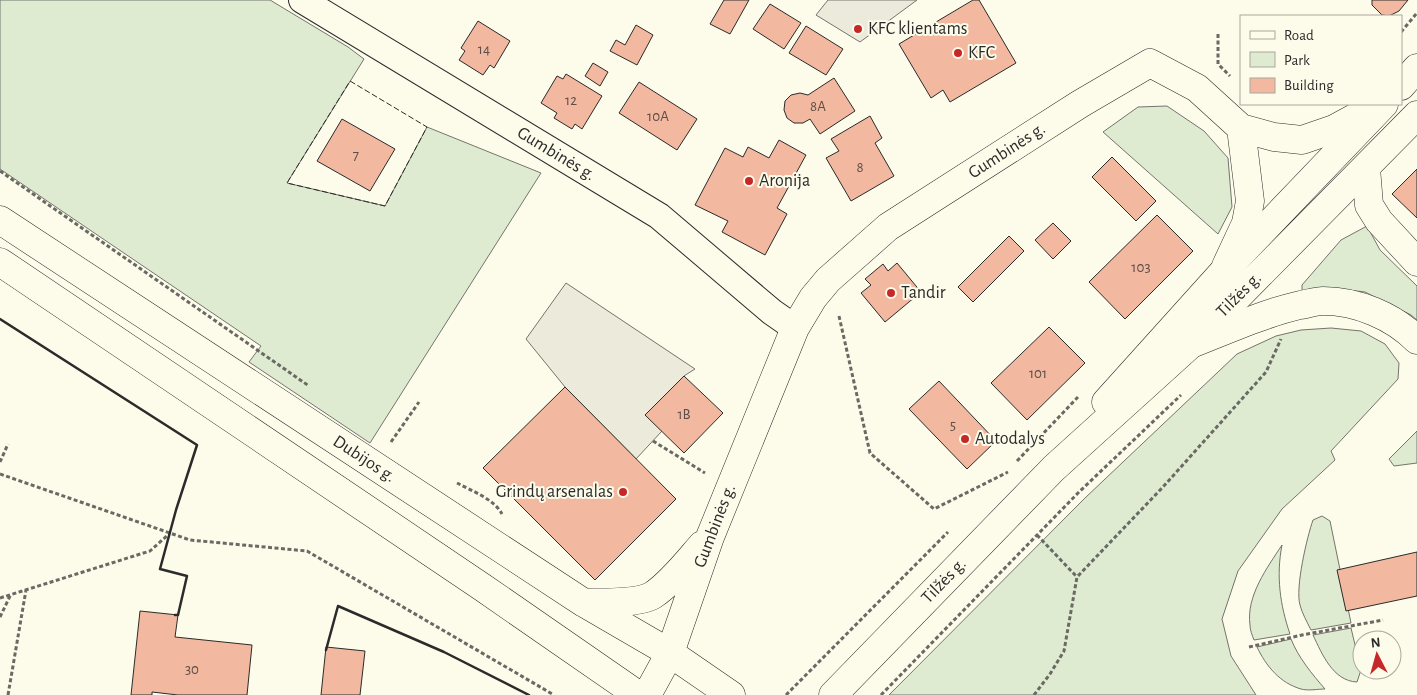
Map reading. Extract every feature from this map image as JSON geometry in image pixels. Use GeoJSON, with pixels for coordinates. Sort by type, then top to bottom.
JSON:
{"type":"FeatureCollection","features":[{"type":"Feature","properties":{"kind":"main road","name":"Gumbinės g."},"geometry":{"type":"LineString","coordinates":[[647,695],[670,653],[710,537],[795,328],[813,298],[828,280],[888,227],[1080,104],[1150,64],[1197,88],[1241,128]]}},
{"type":"Feature","properties":{"kind":"main road"},"geometry":{"type":"LineString","coordinates":[[1402,85],[1417,68]]}},
{"type":"Feature","properties":{"kind":"main road"},"geometry":{"type":"LineString","coordinates":[[1224,270],[1246,223],[1250,201],[1241,128],[1274,137],[1302,140],[1334,129],[1378,105]]}},
{"type":"Feature","properties":{"kind":"main road","name":"Tilžės g."},"geometry":{"type":"LineString","coordinates":[[1054,468],[1117,388],[1224,270],[1383,105]]}},
{"type":"Feature","properties":{"kind":"main road","name":"Tilžės g."},"geometry":{"type":"LineString","coordinates":[[833,695],[1054,468],[1191,344],[1417,115]]}},
{"type":"Feature","properties":{"kind":"main road"},"geometry":{"type":"LineString","coordinates":[[1366,168],[1369,205],[1379,222],[1417,262]]}},
{"type":"Feature","properties":{"kind":"main road","name":"Dubijos g."},"geometry":{"type":"LineString","coordinates":[[0,220],[584,603],[670,653],[731,695]]}},
{"type":"Feature","properties":{"kind":"main road"},"geometry":{"type":"LineString","coordinates":[[0,262],[482,587],[638,695]]}},
{"type":"Feature","properties":{"kind":"main road"},"geometry":{"type":"LineString","coordinates":[[1191,344],[1256,318],[1287,308],[1321,301],[1345,303],[1366,309],[1392,320],[1417,340]]}},
{"type":"Feature","properties":{"kind":"main road"},"geometry":{"type":"LineString","coordinates":[[584,603],[624,602],[652,596],[710,537]]}},
{"type":"Feature","properties":{"kind":"street","name":"Gumbinės g."},"geometry":{"type":"LineString","coordinates":[[302,0],[659,216],[772,312],[795,328]]}},
{"type":"Feature","properties":{"kind":"path"},"geometry":{"type":"LineString","coordinates":[[1402,31],[1417,13]]}},
{"type":"Feature","properties":{"kind":"path"},"geometry":{"type":"LineString","coordinates":[[1218,34],[1218,64],[1235,82]]}},
{"type":"Feature","properties":{"kind":"path"},"geometry":{"type":"LineString","coordinates":[[1034,695],[1064,651],[1077,577],[1163,487],[1266,372],[1286,327],[1287,308]]}},
{"type":"Feature","properties":{"kind":"path"},"geometry":{"type":"LineString","coordinates":[[839,316],[870,452],[934,509],[1008,472]]}},
{"type":"Feature","properties":{"kind":"path"},"geometry":{"type":"LineString","coordinates":[[881,695],[1079,492],[1183,392]]}},
{"type":"Feature","properties":{"kind":"path"},"geometry":{"type":"LineString","coordinates":[[390,442],[419,402]]}},
{"type":"Feature","properties":{"kind":"path"},"geometry":{"type":"LineString","coordinates":[[653,441],[729,488]]}},
{"type":"Feature","properties":{"kind":"path"},"geometry":{"type":"LineString","coordinates":[[0,462],[8,444]]}},
{"type":"Feature","properties":{"kind":"path"},"geometry":{"type":"LineString","coordinates":[[995,484],[1032,446]]}},
{"type":"Feature","properties":{"kind":"path"},"geometry":{"type":"LineString","coordinates":[[0,474],[190,540],[307,551],[554,695]]}},
{"type":"Feature","properties":{"kind":"path"},"geometry":{"type":"LineString","coordinates":[[786,695],[951,529]]}},
{"type":"Feature","properties":{"kind":"path"},"geometry":{"type":"LineString","coordinates":[[0,598],[150,551],[169,534]]}},
{"type":"Feature","properties":{"kind":"path"},"geometry":{"type":"LineString","coordinates":[[1037,535],[1077,577]]}},
{"type":"Feature","properties":{"kind":"path"},"geometry":{"type":"LineString","coordinates":[[8,695],[26,590]]}},
{"type":"Feature","properties":{"kind":"path"},"geometry":{"type":"LineString","coordinates":[[0,617],[11,594]]}},
{"type":"Feature","properties":{"kind":"path"},"geometry":{"type":"LineString","coordinates":[[1249,647],[1383,620]]}},
{"type":"Feature","properties":{"kind":"green space"},"geometry":{"type":"Polygon","coordinates":[[[0,0],[270,0],[348,47],[364,59],[287,183],[385,206],[427,127],[541,173],[370,443],[249,362],[261,346],[0,169],[0,0]]]}},
{"type":"Feature","properties":{"kind":"green space"},"geometry":{"type":"Polygon","coordinates":[[[1167,106],[1204,131],[1228,158],[1232,207],[1218,234],[1103,132],[1138,107],[1167,106]]]}},
{"type":"Feature","properties":{"kind":"green space"},"geometry":{"type":"Polygon","coordinates":[[[1367,226],[1380,250],[1417,286],[1417,320],[1411,315],[1365,292],[1334,288],[1302,291],[1302,285],[1341,240],[1367,226]]]}},
{"type":"Feature","properties":{"kind":"green space"},"geometry":{"type":"Polygon","coordinates":[[[1331,328],[1361,331],[1385,344],[1399,363],[1398,379],[1331,451],[1335,460],[1282,509],[1238,571],[1222,619],[1231,656],[1256,695],[889,695],[1085,498],[1237,354],[1276,336],[1301,330],[1331,328]]]}},
{"type":"Feature","properties":{"kind":"green space"},"geometry":{"type":"Polygon","coordinates":[[[1417,431],[1417,463],[1394,466],[1389,459],[1417,431]]]}},
{"type":"Feature","properties":{"kind":"green space"},"geometry":{"type":"Polygon","coordinates":[[[1322,516],[1330,521],[1351,623],[1311,630],[1300,605],[1300,575],[1313,520],[1322,516]]]}},
{"type":"Feature","properties":{"kind":"green space"},"geometry":{"type":"Polygon","coordinates":[[[1282,545],[1279,579],[1284,612],[1290,634],[1254,640],[1250,627],[1250,614],[1254,593],[1282,545]]]}},
{"type":"Feature","properties":{"kind":"green space"},"geometry":{"type":"Polygon","coordinates":[[[1351,628],[1352,680],[1358,680],[1357,682],[1341,677],[1335,672],[1329,665],[1313,635],[1351,628]]]}},
{"type":"Feature","properties":{"kind":"green space"},"geometry":{"type":"Polygon","coordinates":[[[1291,639],[1301,659],[1325,689],[1304,690],[1287,683],[1269,667],[1257,647],[1291,639]]]}},
{"type":"Feature","properties":{"kind":"shaded area","name":"KFC klientams"},"geometry":{"type":"Polygon","coordinates":[[[828,0],[917,0],[860,42],[816,15],[828,0]]]}},
{"type":"Feature","properties":{"kind":"shaded area"},"geometry":{"type":"Polygon","coordinates":[[[566,283],[695,369],[684,376],[646,415],[662,431],[636,459],[565,387],[526,339],[566,283]]]}},
{"type":"Feature","properties":{"kind":"building"},"geometry":{"type":"Polygon","coordinates":[[[724,0],[749,0],[730,34],[710,24],[724,0]]]}},
{"type":"Feature","properties":{"kind":"building","name":"KFC"},"geometry":{"type":"Polygon","coordinates":[[[973,0],[979,0],[1016,63],[950,102],[943,90],[931,98],[899,44],[973,0]]]}},
{"type":"Feature","properties":{"kind":"building"},"geometry":{"type":"Polygon","coordinates":[[[1372,0],[1408,0],[1399,11],[1391,15],[1382,15],[1372,5],[1372,0]]]}},
{"type":"Feature","properties":{"kind":"building"},"geometry":{"type":"Polygon","coordinates":[[[770,4],[801,23],[784,49],[753,29],[770,4]]]}},
{"type":"Feature","properties":{"kind":"building"},"geometry":{"type":"Polygon","coordinates":[[[478,21],[510,41],[494,68],[490,65],[483,75],[459,60],[465,51],[461,48],[478,21]]]}},
{"type":"Feature","properties":{"kind":"building"},"geometry":{"type":"Polygon","coordinates":[[[636,25],[653,35],[637,65],[610,51],[616,40],[625,45],[636,25]]]}},
{"type":"Feature","properties":{"kind":"building"},"geometry":{"type":"Polygon","coordinates":[[[806,26],[843,49],[826,75],[789,53],[806,26]]]}},
{"type":"Feature","properties":{"kind":"building"},"geometry":{"type":"Polygon","coordinates":[[[593,63],[608,72],[600,86],[585,76],[593,63]]]}},
{"type":"Feature","properties":{"kind":"building"},"geometry":{"type":"Polygon","coordinates":[[[566,74],[602,96],[582,129],[575,124],[572,129],[554,118],[557,113],[541,103],[557,76],[563,79],[566,74]]]}},
{"type":"Feature","properties":{"kind":"building"},"geometry":{"type":"Polygon","coordinates":[[[834,78],[855,111],[820,134],[810,119],[803,123],[794,123],[787,118],[784,110],[785,101],[791,95],[800,93],[808,95],[834,78]]]}},
{"type":"Feature","properties":{"kind":"building"},"geometry":{"type":"Polygon","coordinates":[[[639,82],[697,119],[677,150],[619,113],[639,82]]]}},
{"type":"Feature","properties":{"kind":"building"},"geometry":{"type":"Polygon","coordinates":[[[870,116],[882,138],[875,143],[894,176],[851,201],[826,158],[839,151],[831,139],[870,116]]]}},
{"type":"Feature","properties":{"kind":"building"},"geometry":{"type":"Polygon","coordinates":[[[342,119],[395,149],[370,191],[317,161],[342,119]]]}},
{"type":"Feature","properties":{"kind":"building","name":"Aronija"},"geometry":{"type":"Polygon","coordinates":[[[779,140],[806,155],[777,208],[787,214],[765,255],[722,232],[728,221],[695,205],[725,148],[743,157],[748,147],[769,158],[779,140]]]}},
{"type":"Feature","properties":{"kind":"building"},"geometry":{"type":"Polygon","coordinates":[[[1112,157],[1156,201],[1136,221],[1092,177],[1112,157]]]}},
{"type":"Feature","properties":{"kind":"building"},"geometry":{"type":"Polygon","coordinates":[[[1417,169],[1417,218],[1392,194],[1417,169]]]}},
{"type":"Feature","properties":{"kind":"building"},"geometry":{"type":"Polygon","coordinates":[[[1157,215],[1193,251],[1125,319],[1089,282],[1157,215]]]}},
{"type":"Feature","properties":{"kind":"building"},"geometry":{"type":"Polygon","coordinates":[[[1053,223],[1071,241],[1053,259],[1035,240],[1053,223]]]}},
{"type":"Feature","properties":{"kind":"building"},"geometry":{"type":"Polygon","coordinates":[[[1009,236],[1024,251],[973,302],[958,287],[1009,236]]]}},
{"type":"Feature","properties":{"kind":"building","name":"Tandir"},"geometry":{"type":"Polygon","coordinates":[[[897,263],[921,292],[885,322],[861,293],[871,285],[865,279],[883,264],[888,271],[897,263]]]}},
{"type":"Feature","properties":{"kind":"building"},"geometry":{"type":"Polygon","coordinates":[[[1049,327],[1085,363],[1027,420],[991,383],[1049,327]]]}},
{"type":"Feature","properties":{"kind":"building"},"geometry":{"type":"Polygon","coordinates":[[[684,376],[723,413],[684,453],[645,415],[684,376]]]}},
{"type":"Feature","properties":{"kind":"building"},"geometry":{"type":"Polygon","coordinates":[[[939,381],[996,441],[967,469],[909,409],[939,381]]]}},
{"type":"Feature","properties":{"kind":"building"},"geometry":{"type":"Polygon","coordinates":[[[565,387],[676,499],[595,580],[483,468],[565,387]]]}},
{"type":"Feature","properties":{"kind":"building"},"geometry":{"type":"Polygon","coordinates":[[[1417,552],[1417,596],[1346,611],[1337,570],[1417,552]]]}},
{"type":"Feature","properties":{"kind":"building"},"geometry":{"type":"Polygon","coordinates":[[[140,611],[178,615],[175,637],[252,645],[247,695],[178,695],[152,692],[152,695],[131,695],[140,611]]]}},
{"type":"Feature","properties":{"kind":"building"},"geometry":{"type":"Polygon","coordinates":[[[326,647],[365,651],[360,695],[321,695],[326,647]]]}},
{"type":"Feature","properties":{"kind":"fence"},"geometry":{"type":"LineString","coordinates":[[350,81],[427,127],[385,206],[287,183],[350,81]]}},
{"type":"Feature","properties":{"kind":"wall"},"geometry":{"type":"LineString","coordinates":[[0,319],[197,445],[176,510],[160,569],[187,576],[178,615],[175,615]]}},
{"type":"Feature","properties":{"kind":"wall"},"geometry":{"type":"LineString","coordinates":[[326,650],[338,606],[444,652],[529,695]]}},
{"type":"Feature","properties":{"kind":"place","name":"KFC klientams"},"geometry":{"type":"Point","coordinates":[858,29]}},
{"type":"Feature","properties":{"kind":"place","name":"KFC"},"geometry":{"type":"Point","coordinates":[958,53]}},
{"type":"Feature","properties":{"kind":"place","name":"Aronija"},"geometry":{"type":"Point","coordinates":[749,181]}},
{"type":"Feature","properties":{"kind":"place","name":"Tandir"},"geometry":{"type":"Point","coordinates":[891,293]}},
{"type":"Feature","properties":{"kind":"place","name":"Autodalys"},"geometry":{"type":"Point","coordinates":[965,439]}},
{"type":"Feature","properties":{"kind":"place","name":"Grindų arsenalas"},"geometry":{"type":"Point","coordinates":[623,492]}}]}
